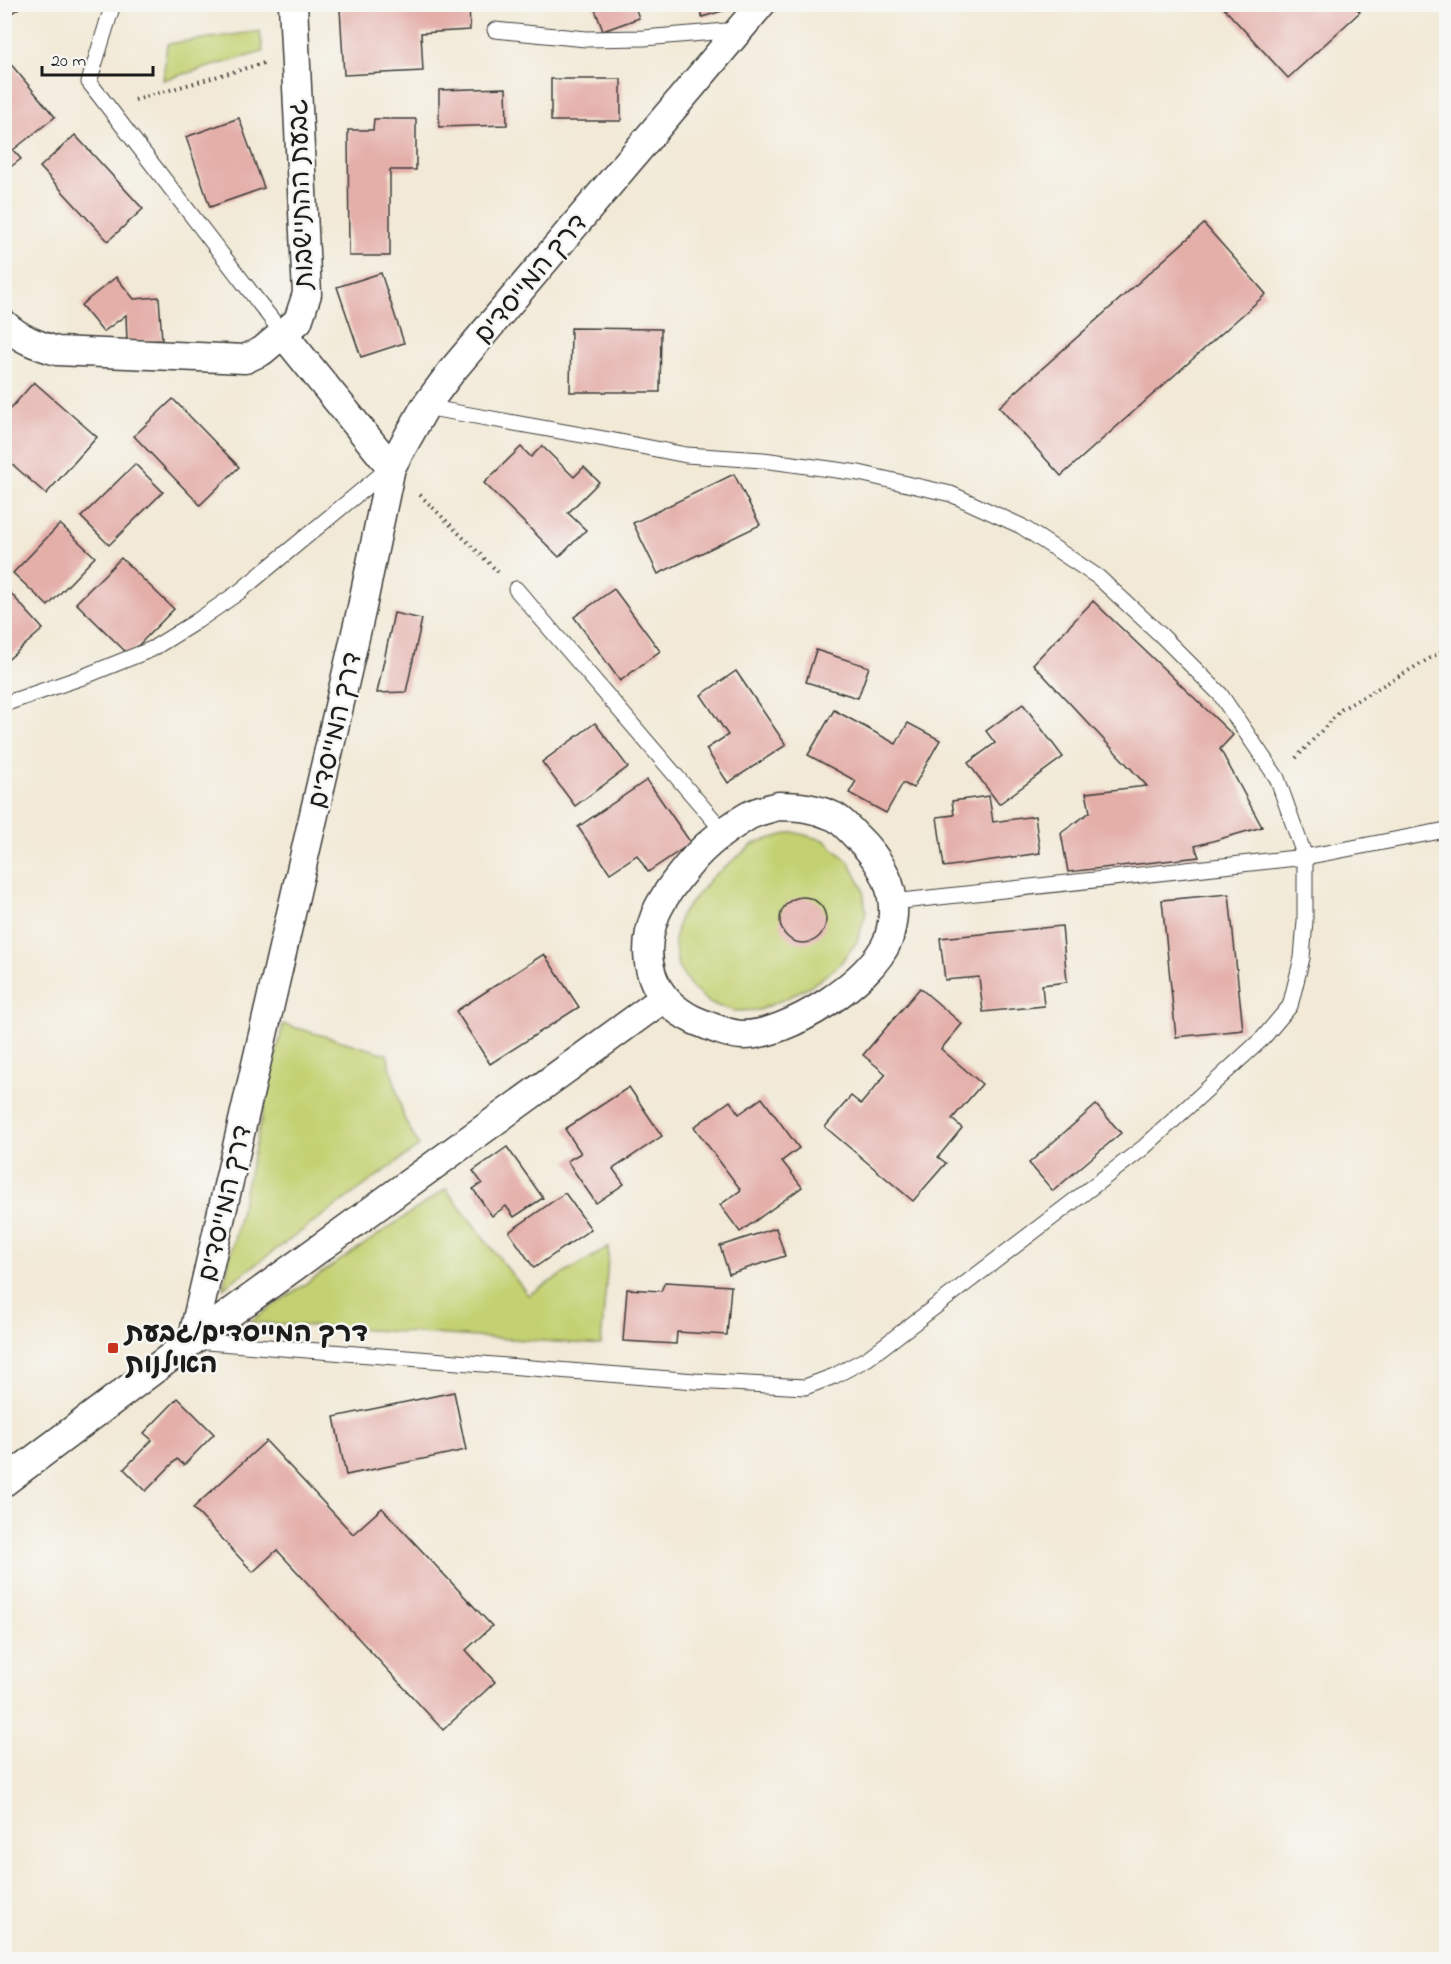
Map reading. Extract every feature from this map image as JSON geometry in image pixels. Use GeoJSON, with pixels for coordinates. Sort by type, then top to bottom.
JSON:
{"type":"FeatureCollection","features":[{"type":"Feature","properties":{"kind":"street","name":"גבעת ההתיישבות"},"geometry":{"type":"LineString","coordinates":[[4,324],[14,334],[57,351],[245,358],[262,351],[298,321],[307,294],[293,4]]}},
{"type":"Feature","properties":{"kind":"street","name":"דרך המייסדים"},"geometry":{"type":"LineString","coordinates":[[192,1341],[362,607],[391,467],[425,407],[451,372],[761,4]]}},
{"type":"Feature","properties":{"kind":"street"},"geometry":{"type":"LineString","coordinates":[[283,334],[391,467]]}},
{"type":"Feature","properties":{"kind":"street"},"geometry":{"type":"LineString","coordinates":[[778,806],[808,806],[837,818],[866,845],[883,869],[893,902],[889,940],[874,964],[828,1004],[790,1024],[766,1032],[741,1035],[711,1028],[686,1016],[664,998],[655,984],[649,964],[649,940],[656,914],[667,894],[692,860],[724,832],[750,814],[778,806]]}},
{"type":"Feature","properties":{"kind":"street"},"geometry":{"type":"LineString","coordinates":[[4,1482],[192,1341],[664,998]]}},
{"type":"Feature","properties":{"kind":"lane"},"geometry":{"type":"LineString","coordinates":[[113,4],[89,82],[283,334]]}},
{"type":"Feature","properties":{"kind":"lane"},"geometry":{"type":"LineString","coordinates":[[495,30],[586,39],[644,38],[740,30]]}},
{"type":"Feature","properties":{"kind":"lane"},"geometry":{"type":"LineString","coordinates":[[192,1341],[805,1387],[834,1376],[868,1358],[1143,1148],[1263,1038],[1290,1006],[1302,958],[1305,921],[1305,857],[1277,778],[1220,694],[1161,635],[1098,577],[1021,526],[951,494],[859,473],[763,460],[686,455],[425,407]]}},
{"type":"Feature","properties":{"kind":"lane"},"geometry":{"type":"LineString","coordinates":[[4,704],[80,678],[152,649],[239,592],[391,467]]}},
{"type":"Feature","properties":{"kind":"lane"},"geometry":{"type":"LineString","coordinates":[[516,589],[724,832]]}},
{"type":"Feature","properties":{"kind":"lane"},"geometry":{"type":"LineString","coordinates":[[893,902],[1305,857],[1446,830]]}},
{"type":"Feature","properties":{"kind":"path"},"geometry":{"type":"LineString","coordinates":[[109,107],[296,53]]}},
{"type":"Feature","properties":{"kind":"path"},"geometry":{"type":"LineString","coordinates":[[391,467],[516,589]]}},
{"type":"Feature","properties":{"kind":"path"},"geometry":{"type":"LineString","coordinates":[[1277,778],[1342,709],[1446,649]]}},
{"type":"Feature","properties":{"kind":"green space"},"geometry":{"type":"Polygon","coordinates":[[[260,31],[263,52],[163,80],[167,44],[260,31]]]}},
{"type":"Feature","properties":{"kind":"green space"},"geometry":{"type":"Polygon","coordinates":[[[793,832],[824,840],[849,862],[863,889],[866,913],[857,942],[839,965],[815,983],[759,1010],[735,1011],[711,1004],[692,988],[678,967],[674,940],[680,916],[711,878],[755,843],[793,832]]]}},
{"type":"Feature","properties":{"kind":"green space"},"geometry":{"type":"Polygon","coordinates":[[[283,1024],[387,1054],[404,1118],[419,1146],[223,1288],[283,1024]]]}},
{"type":"Feature","properties":{"kind":"green space"},"geometry":{"type":"Polygon","coordinates":[[[446,1189],[528,1295],[609,1247],[601,1345],[249,1322],[446,1189]]]}},
{"type":"Feature","properties":{"kind":"building"},"geometry":{"type":"Polygon","coordinates":[[[4,4],[25,4],[4,18],[4,4]]]}},
{"type":"Feature","properties":{"kind":"building"},"geometry":{"type":"Polygon","coordinates":[[[371,4],[469,4],[470,30],[421,33],[423,71],[344,75],[340,9],[371,8],[371,4]]]}},
{"type":"Feature","properties":{"kind":"building"},"geometry":{"type":"Polygon","coordinates":[[[593,4],[634,4],[639,18],[603,31],[593,4]]]}},
{"type":"Feature","properties":{"kind":"building"},"geometry":{"type":"Polygon","coordinates":[[[698,4],[742,4],[743,5],[702,17],[698,4]]]}},
{"type":"Feature","properties":{"kind":"building"},"geometry":{"type":"Polygon","coordinates":[[[1220,4],[1353,4],[1360,12],[1288,78],[1220,4]]]}},
{"type":"Feature","properties":{"kind":"building"},"geometry":{"type":"Polygon","coordinates":[[[4,56],[55,117],[13,150],[21,159],[4,172],[4,56]]]}},
{"type":"Feature","properties":{"kind":"building"},"geometry":{"type":"Polygon","coordinates":[[[551,79],[621,79],[621,121],[551,121],[551,79]]]}},
{"type":"Feature","properties":{"kind":"building"},"geometry":{"type":"Polygon","coordinates":[[[506,88],[507,125],[439,127],[439,90],[506,88]]]}},
{"type":"Feature","properties":{"kind":"building"},"geometry":{"type":"Polygon","coordinates":[[[239,118],[264,188],[210,207],[186,137],[239,118]]]}},
{"type":"Feature","properties":{"kind":"building"},"geometry":{"type":"Polygon","coordinates":[[[374,119],[416,119],[416,170],[390,170],[390,256],[349,256],[348,130],[373,130],[374,119]]]}},
{"type":"Feature","properties":{"kind":"building"},"geometry":{"type":"Polygon","coordinates":[[[75,135],[143,209],[108,241],[40,167],[75,135]]]}},
{"type":"Feature","properties":{"kind":"building"},"geometry":{"type":"Polygon","coordinates":[[[1204,224],[1266,294],[1061,476],[999,407],[1204,224]]]}},
{"type":"Feature","properties":{"kind":"building"},"geometry":{"type":"Polygon","coordinates":[[[381,273],[404,343],[361,357],[337,287],[381,273]]]}},
{"type":"Feature","properties":{"kind":"building"},"geometry":{"type":"Polygon","coordinates":[[[116,277],[134,299],[159,297],[162,340],[127,342],[126,315],[103,332],[81,305],[116,277]]]}},
{"type":"Feature","properties":{"kind":"building"},"geometry":{"type":"Polygon","coordinates":[[[571,328],[661,329],[660,392],[570,392],[571,328]]]}},
{"type":"Feature","properties":{"kind":"building"},"geometry":{"type":"Polygon","coordinates":[[[34,382],[97,437],[46,494],[4,457],[4,416],[34,382]]]}},
{"type":"Feature","properties":{"kind":"building"},"geometry":{"type":"Polygon","coordinates":[[[173,399],[239,467],[200,505],[134,436],[173,399]]]}},
{"type":"Feature","properties":{"kind":"building"},"geometry":{"type":"Polygon","coordinates":[[[542,446],[574,477],[584,467],[599,482],[568,513],[586,530],[559,557],[484,483],[521,447],[531,457],[542,446]]]}},
{"type":"Feature","properties":{"kind":"building"},"geometry":{"type":"Polygon","coordinates":[[[135,464],[163,492],[109,545],[81,517],[135,464]]]}},
{"type":"Feature","properties":{"kind":"building"},"geometry":{"type":"Polygon","coordinates":[[[734,474],[760,525],[658,574],[633,523],[734,474]]]}},
{"type":"Feature","properties":{"kind":"building"},"geometry":{"type":"Polygon","coordinates":[[[60,524],[95,557],[48,606],[13,573],[60,524]]]}},
{"type":"Feature","properties":{"kind":"building"},"geometry":{"type":"Polygon","coordinates":[[[121,558],[174,609],[129,655],[76,603],[121,558]]]}},
{"type":"Feature","properties":{"kind":"building"},"geometry":{"type":"Polygon","coordinates":[[[6,588],[43,629],[4,663],[4,590],[6,588]]]}},
{"type":"Feature","properties":{"kind":"building"},"geometry":{"type":"Polygon","coordinates":[[[614,589],[660,651],[620,681],[574,617],[614,589]]]}},
{"type":"Feature","properties":{"kind":"building"},"geometry":{"type":"Polygon","coordinates":[[[1093,601],[1233,735],[1220,749],[1262,827],[1195,846],[1199,857],[1068,872],[1061,833],[1090,812],[1086,793],[1147,786],[1033,664],[1093,601]]]}},
{"type":"Feature","properties":{"kind":"building"},"geometry":{"type":"Polygon","coordinates":[[[394,613],[422,619],[406,692],[377,693],[394,613]]]}},
{"type":"Feature","properties":{"kind":"building"},"geometry":{"type":"Polygon","coordinates":[[[816,650],[869,667],[858,698],[806,682],[816,650]]]}},
{"type":"Feature","properties":{"kind":"building"},"geometry":{"type":"Polygon","coordinates":[[[736,671],[786,745],[728,783],[706,749],[728,735],[701,695],[736,671]]]}},
{"type":"Feature","properties":{"kind":"building"},"geometry":{"type":"Polygon","coordinates":[[[1023,704],[1063,757],[999,804],[968,763],[995,743],[986,731],[1023,704]]]}},
{"type":"Feature","properties":{"kind":"building"},"geometry":{"type":"Polygon","coordinates":[[[834,710],[896,744],[908,723],[940,740],[913,788],[903,783],[886,813],[849,793],[856,781],[808,755],[834,710]]]}},
{"type":"Feature","properties":{"kind":"building"},"geometry":{"type":"Polygon","coordinates":[[[595,723],[628,767],[575,806],[542,762],[595,723]]]}},
{"type":"Feature","properties":{"kind":"building"},"geometry":{"type":"Polygon","coordinates":[[[647,780],[691,843],[648,872],[637,855],[610,873],[578,827],[647,780]]]}},
{"type":"Feature","properties":{"kind":"building"},"geometry":{"type":"Polygon","coordinates":[[[989,796],[993,822],[1035,816],[1040,853],[944,867],[937,817],[954,815],[952,801],[989,796]]]}},
{"type":"Feature","properties":{"kind":"building"},"geometry":{"type":"Polygon","coordinates":[[[1229,894],[1243,1030],[1176,1037],[1162,900],[1229,894]]]}},
{"type":"Feature","properties":{"kind":"building"},"geometry":{"type":"Polygon","coordinates":[[[803,897],[819,904],[826,920],[819,936],[803,943],[787,936],[780,920],[787,904],[803,897]]]}},
{"type":"Feature","properties":{"kind":"building"},"geometry":{"type":"Polygon","coordinates":[[[1062,926],[1067,982],[1042,985],[1044,1006],[983,1012],[979,977],[945,980],[940,938],[1062,926]]]}},
{"type":"Feature","properties":{"kind":"building"},"geometry":{"type":"Polygon","coordinates":[[[544,954],[579,1007],[490,1064],[456,1011],[544,954]]]}},
{"type":"Feature","properties":{"kind":"building"},"geometry":{"type":"Polygon","coordinates":[[[920,988],[962,1024],[941,1049],[982,1084],[952,1119],[962,1128],[938,1157],[946,1163],[913,1201],[825,1127],[851,1096],[861,1104],[886,1074],[863,1055],[920,988]]]}},
{"type":"Feature","properties":{"kind":"building"},"geometry":{"type":"Polygon","coordinates":[[[629,1087],[662,1136],[613,1169],[624,1184],[596,1203],[567,1161],[581,1153],[565,1129],[629,1087]]]}},
{"type":"Feature","properties":{"kind":"building"},"geometry":{"type":"Polygon","coordinates":[[[762,1098],[799,1148],[782,1161],[802,1187],[740,1232],[720,1205],[741,1190],[694,1127],[730,1101],[739,1114],[762,1098]]]}},
{"type":"Feature","properties":{"kind":"building"},"geometry":{"type":"Polygon","coordinates":[[[1096,1105],[1121,1133],[1053,1191],[1029,1163],[1096,1105]]]}},
{"type":"Feature","properties":{"kind":"building"},"geometry":{"type":"Polygon","coordinates":[[[507,1147],[543,1198],[514,1217],[506,1206],[492,1216],[473,1189],[482,1183],[473,1171],[507,1147]]]}},
{"type":"Feature","properties":{"kind":"building"},"geometry":{"type":"Polygon","coordinates":[[[565,1193],[591,1229],[534,1268],[509,1232],[565,1193]]]}},
{"type":"Feature","properties":{"kind":"building"},"geometry":{"type":"Polygon","coordinates":[[[776,1228],[785,1256],[729,1274],[720,1246],[776,1228]]]}},
{"type":"Feature","properties":{"kind":"building"},"geometry":{"type":"Polygon","coordinates":[[[665,1282],[731,1286],[727,1335],[677,1332],[676,1344],[623,1341],[627,1289],[661,1291],[665,1282]]]}},
{"type":"Feature","properties":{"kind":"building"},"geometry":{"type":"Polygon","coordinates":[[[454,1392],[466,1450],[346,1475],[334,1417],[454,1392]]]}},
{"type":"Feature","properties":{"kind":"building"},"geometry":{"type":"Polygon","coordinates":[[[178,1398],[214,1434],[184,1465],[177,1459],[146,1491],[124,1469],[152,1440],[144,1433],[178,1398]]]}},
{"type":"Feature","properties":{"kind":"building"},"geometry":{"type":"Polygon","coordinates":[[[266,1441],[353,1534],[382,1508],[492,1626],[466,1650],[495,1682],[443,1730],[277,1550],[253,1572],[193,1508],[266,1441]]]}},
{"type":"Feature","properties":{"kind":"place","name":"דרך המייסדים/גבעת האילנות"},"geometry":{"type":"Point","coordinates":[113,1348]}}]}
